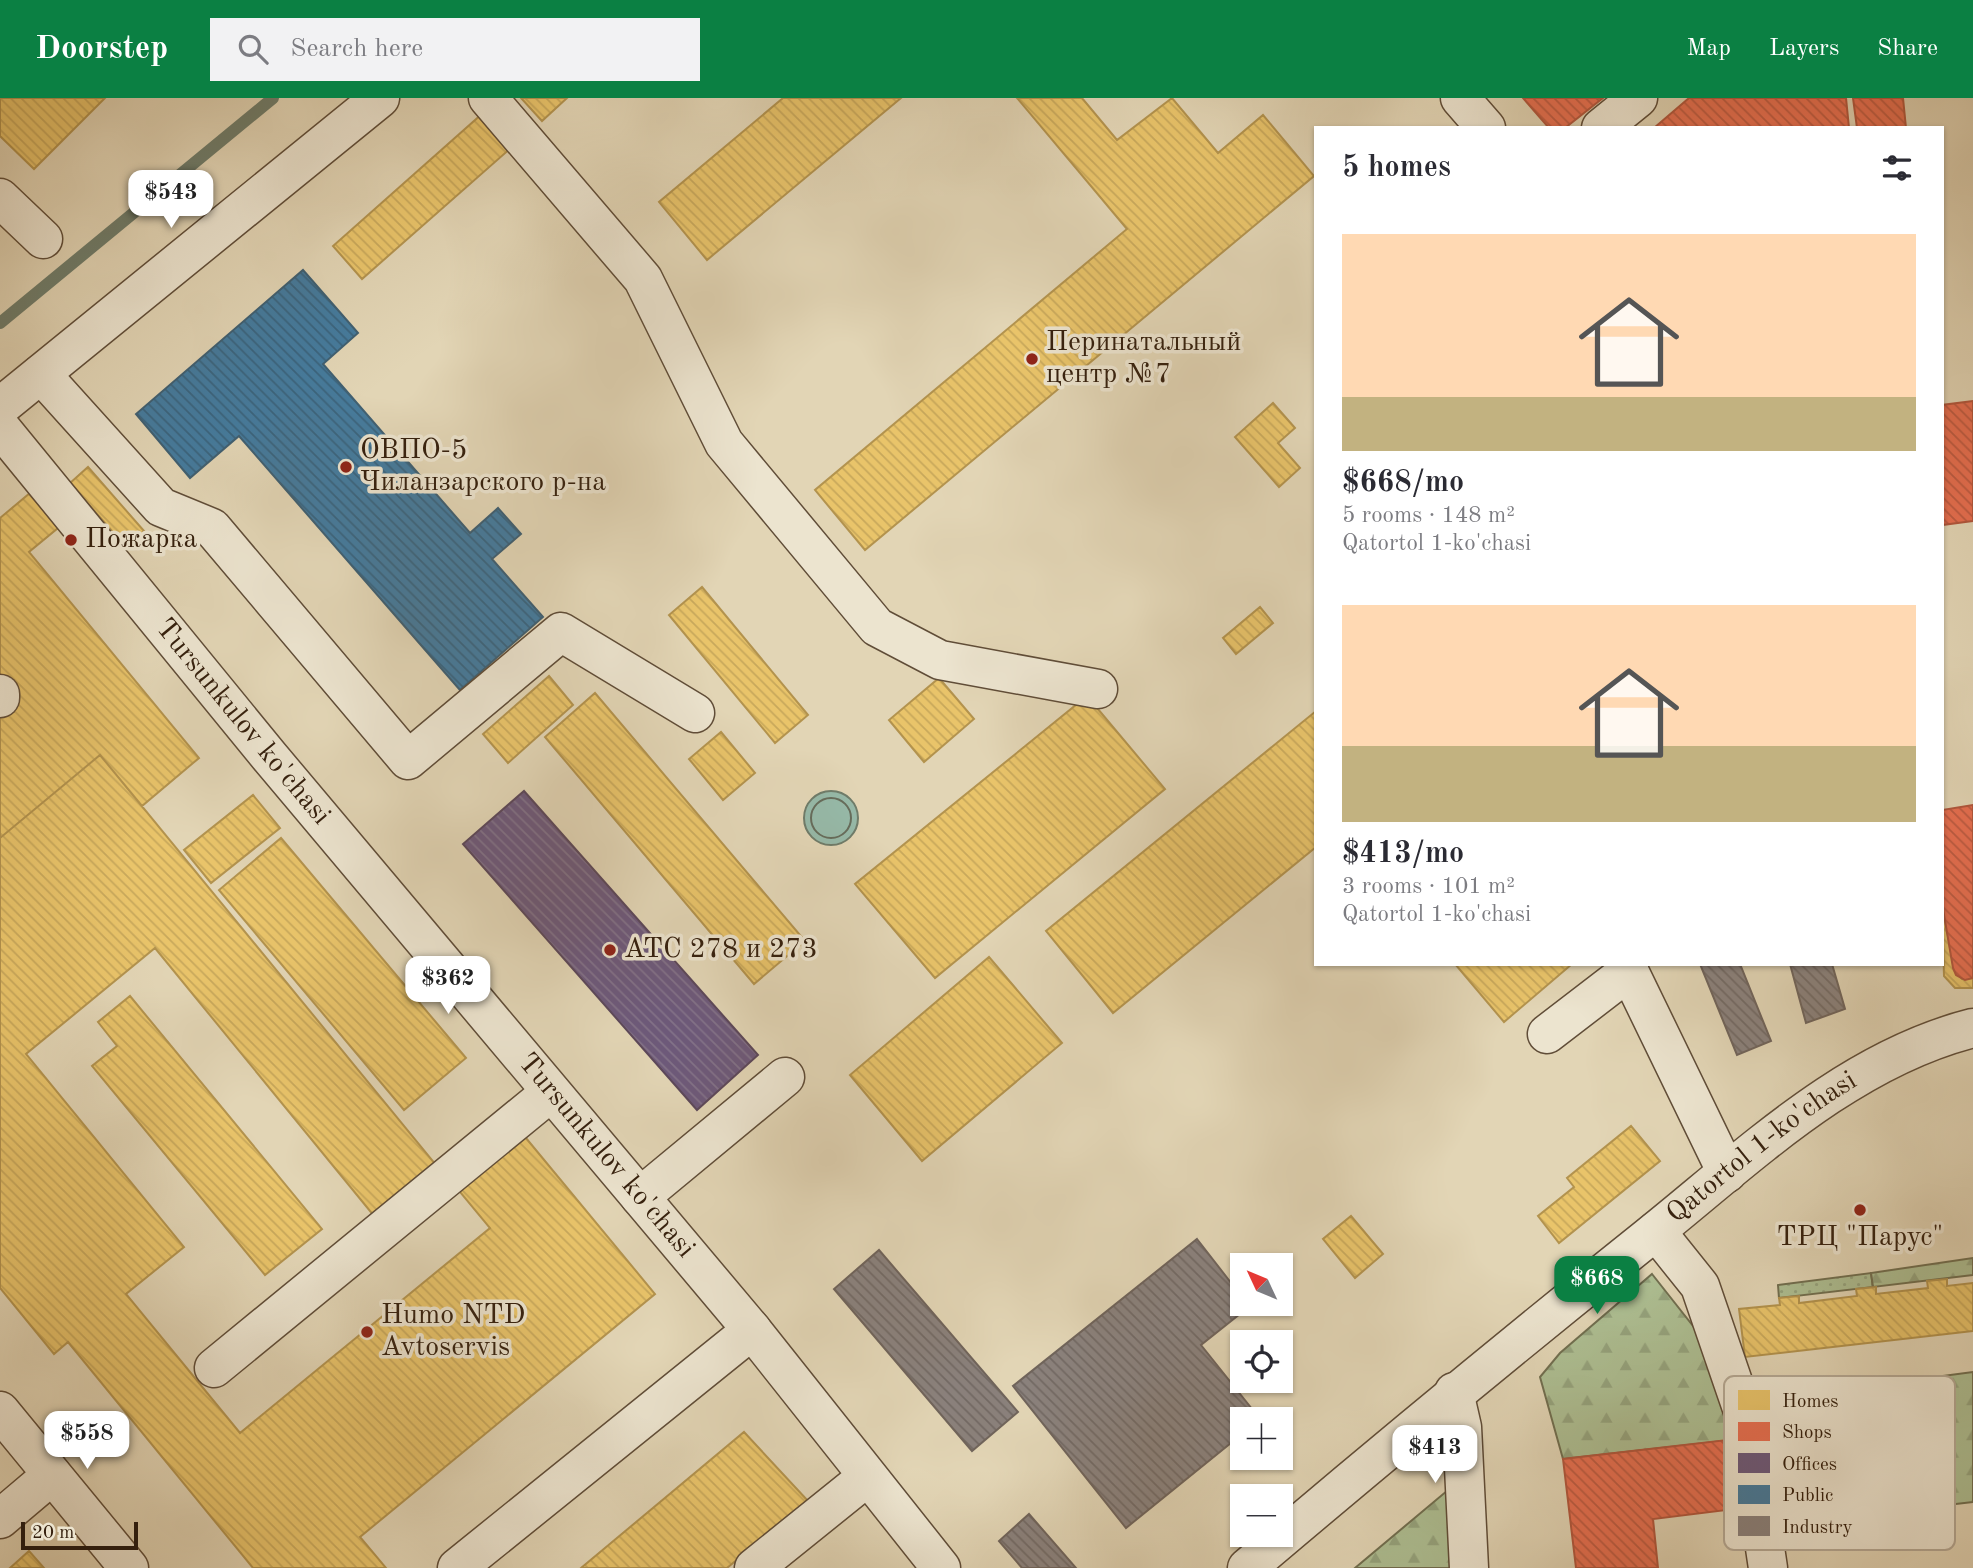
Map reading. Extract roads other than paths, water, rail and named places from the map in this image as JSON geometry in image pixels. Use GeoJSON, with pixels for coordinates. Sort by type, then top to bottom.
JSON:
{"type":"FeatureCollection","features":[{"type":"Feature","properties":{"kind":"street"},"geometry":{"type":"LineString","coordinates":[[0,407],[380,98]]}},
{"type":"Feature","properties":{"kind":"street"},"geometry":{"type":"LineString","coordinates":[[488,98],[643,279],[724,443],[877,627],[940,660],[1098,689]]}},
{"type":"Feature","properties":{"kind":"street"},"geometry":{"type":"LineString","coordinates":[[1460,98],[1484,126]]}},
{"type":"Feature","properties":{"kind":"street"},"geometry":{"type":"LineString","coordinates":[[1603,126],[1638,98]]}},
{"type":"Feature","properties":{"kind":"street"},"geometry":{"type":"LineString","coordinates":[[0,198],[43,239]]}},
{"type":"Feature","properties":{"kind":"street"},"geometry":{"type":"LineString","coordinates":[[41,374],[161,508],[212,528],[408,760],[561,632],[695,713]]}},
{"type":"Feature","properties":{"kind":"street","name":"Tursunkulov ko'chasi"},"geometry":{"type":"LineString","coordinates":[[0,427],[270,757],[752,1330],[941,1568]]}},
{"type":"Feature","properties":{"kind":"street"},"geometry":{"type":"LineString","coordinates":[[1547,1034],[1629,967],[1727,1173]]}},
{"type":"Feature","properties":{"kind":"street","name":"Qatortol 1-ko'chasi"},"geometry":{"type":"LineString","coordinates":[[1247,1568],[1454,1392],[1786,1126],[1872,1069],[1914,1046],[1973,1028]]}},
{"type":"Feature","properties":{"kind":"street"},"geometry":{"type":"LineString","coordinates":[[640,1197],[785,1077]]}},
{"type":"Feature","properties":{"kind":"street"},"geometry":{"type":"LineString","coordinates":[[214,1368],[551,1092]]}},
{"type":"Feature","properties":{"kind":"street"},"geometry":{"type":"LineString","coordinates":[[1656,1231],[1700,1286],[1731,1376]]}},
{"type":"Feature","properties":{"kind":"street"},"geometry":{"type":"LineString","coordinates":[[457,1568],[752,1330]]}},
{"type":"Feature","properties":{"kind":"street"},"geometry":{"type":"LineString","coordinates":[[1454,1392],[1462,1427],[1469,1568]]}},
{"type":"Feature","properties":{"kind":"street"},"geometry":{"type":"LineString","coordinates":[[0,1411],[129,1568]]}},
{"type":"Feature","properties":{"kind":"street"},"geometry":{"type":"LineString","coordinates":[[0,1519],[52,1475]]}},
{"type":"Feature","properties":{"kind":"street"},"geometry":{"type":"LineString","coordinates":[[754,1568],[867,1477]]}},
{"type":"Feature","properties":{"kind":"street"},"geometry":{"type":"LineString","coordinates":[[1765,1550],[1768,1568]]}},
{"type":"Feature","properties":{"kind":"water"},"geometry":{"type":"Polygon","coordinates":[[[831,791],[850,799],[858,818],[850,837],[831,845],[812,837],[804,818],[812,799],[831,791]]]}},
{"type":"Feature","properties":{"kind":"waterway"},"geometry":{"type":"LineString","coordinates":[[0,323],[273,98]]}},
{"type":"Feature","properties":{"kind":"place","name":"Перинатальный центр №7"},"geometry":{"type":"Point","coordinates":[1032,359]}},
{"type":"Feature","properties":{"kind":"place","name":"ОВПО-5 Чиланзарского р-на"},"geometry":{"type":"Point","coordinates":[346,467]}},
{"type":"Feature","properties":{"kind":"place","name":"Пожарка"},"geometry":{"type":"Point","coordinates":[71,540]}},
{"type":"Feature","properties":{"kind":"place","name":"АТС 278 и 273"},"geometry":{"type":"Point","coordinates":[610,950]}},
{"type":"Feature","properties":{"kind":"place","name":"ТРЦ \"Парус\""},"geometry":{"type":"Point","coordinates":[1860,1210]}},
{"type":"Feature","properties":{"kind":"place","name":"Humo NTD Avtoservis"},"geometry":{"type":"Point","coordinates":[367,1332]}}]}
